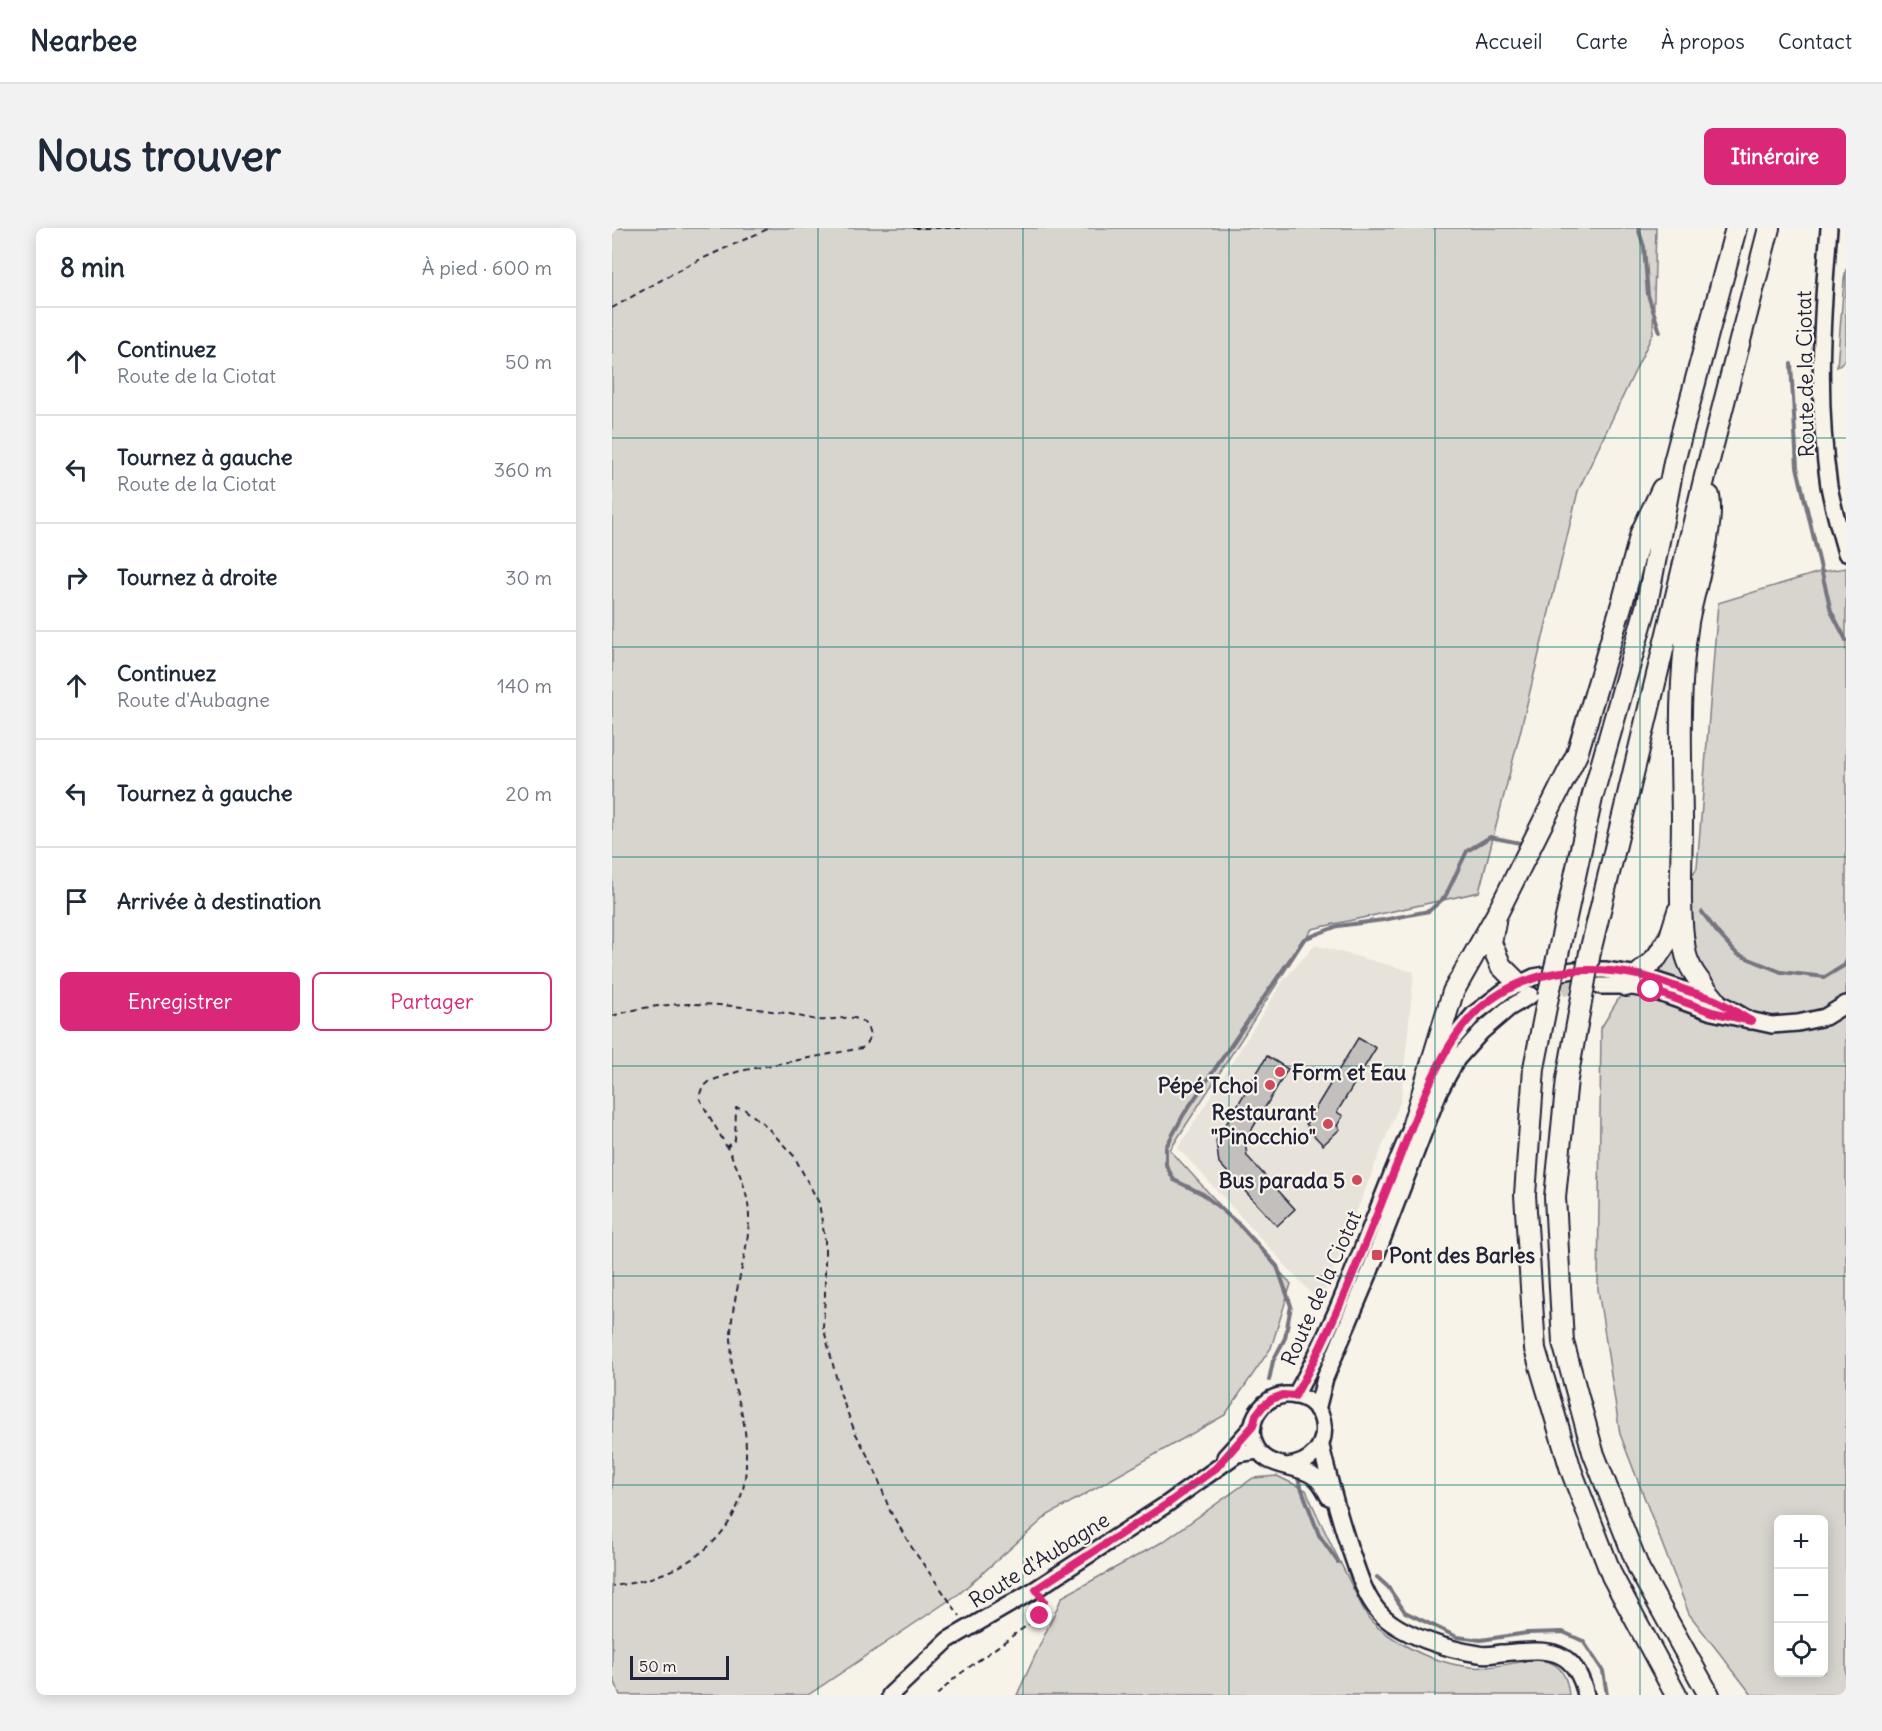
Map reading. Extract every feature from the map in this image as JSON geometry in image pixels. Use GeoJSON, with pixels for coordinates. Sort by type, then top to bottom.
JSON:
{"type":"FeatureCollection","features":[{"type":"Feature","properties":{"kind":"highway"},"geometry":{"type":"LineString","coordinates":[[1676,1695],[1612,1576],[1570,1470],[1535,1349],[1525,1195],[1534,1068],[1533,988],[1557,959],[1592,798],[1647,604],[1674,462],[1736,228]]}},
{"type":"Feature","properties":{"kind":"highway"},"geometry":{"type":"LineString","coordinates":[[1709,1695],[1639,1569],[1593,1452],[1563,1342],[1555,1197],[1567,1079],[1590,952],[1705,476],[1769,228]]}},
{"type":"Feature","properties":{"kind":"highway"},"geometry":{"type":"LineString","coordinates":[[1413,1124],[1453,992],[1497,914],[1577,754],[1641,533],[1674,462]]}},
{"type":"Feature","properties":{"kind":"highway"},"geometry":{"type":"LineString","coordinates":[[1705,476],[1711,506],[1688,621],[1681,677],[1682,897],[1685,952],[1693,972],[1715,1000]]}},
{"type":"Feature","properties":{"kind":"highway"},"geometry":{"type":"LineString","coordinates":[[1633,981],[1657,957],[1671,937],[1682,897]]}},
{"type":"Feature","properties":{"kind":"highway"},"geometry":{"type":"LineString","coordinates":[[1497,914],[1491,943],[1501,966],[1533,988]]}},
{"type":"Feature","properties":{"kind":"main road","name":"Route de la Ciotat"},"geometry":{"type":"LineString","coordinates":[[1829,228],[1821,363],[1822,420],[1830,489],[1846,553]]}},
{"type":"Feature","properties":{"kind":"main road","name":"Route de la Ciotat"},"geometry":{"type":"LineString","coordinates":[[1295,1396],[1358,1260],[1413,1124],[1452,1040],[1474,1014],[1574,970],[1605,970],[1651,990],[1712,1012],[1772,1025],[1798,1023],[1825,1017],[1846,1004]]}},
{"type":"Feature","properties":{"kind":"main road","name":"Route de la Ciotat"},"geometry":{"type":"LineString","coordinates":[[1599,986],[1633,981],[1715,1000],[1751,1021]]}},
{"type":"Feature","properties":{"kind":"main road","name":"Route de la Ciotat"},"geometry":{"type":"LineString","coordinates":[[1317,1410],[1325,1378],[1369,1274],[1439,1092],[1457,1059],[1481,1032],[1533,988]]}},
{"type":"Feature","properties":{"kind":"main road"},"geometry":{"type":"LineString","coordinates":[[1336,1509],[1315,1477],[1276,1464],[1266,1459],[1258,1451],[1253,1426],[1256,1415],[1272,1399],[1283,1395],[1295,1396],[1311,1403],[1317,1410],[1324,1427],[1321,1446],[1336,1509],[1366,1594],[1380,1614],[1406,1631],[1437,1644],[1480,1655],[1545,1651],[1566,1657],[1582,1677],[1586,1695]]}},
{"type":"Feature","properties":{"kind":"main road","name":"Route d'Aubagne"},"geometry":{"type":"LineString","coordinates":[[1216,1468],[1253,1426]]}},
{"type":"Feature","properties":{"kind":"main road"},"geometry":{"type":"LineString","coordinates":[[1287,1466],[1307,1461],[1321,1446]]}},
{"type":"Feature","properties":{"kind":"main road","name":"Route d'Aubagne"},"geometry":{"type":"LineString","coordinates":[[890,1695],[948,1640],[1036,1589],[1167,1504],[1237,1454],[1258,1451]]}},
{"type":"Feature","properties":{"kind":"path"},"geometry":{"type":"LineString","coordinates":[[612,308],[686,266],[770,228]]}},
{"type":"Feature","properties":{"kind":"path"},"geometry":{"type":"LineString","coordinates":[[913,228],[966,228]]}},
{"type":"Feature","properties":{"kind":"path"},"geometry":{"type":"LineString","coordinates":[[612,1016],[636,1008],[709,1004],[793,1014],[822,1021],[853,1018],[867,1025],[870,1037],[869,1042],[862,1048],[740,1071],[710,1081],[702,1088],[699,1097],[726,1148],[743,1187],[748,1205],[748,1228],[734,1302],[731,1333],[732,1369],[743,1419],[745,1485],[736,1512],[724,1532],[693,1559],[669,1572],[612,1586]]}},
{"type":"Feature","properties":{"kind":"path"},"geometry":{"type":"LineString","coordinates":[[726,1148],[735,1140],[736,1108],[744,1109],[764,1124],[794,1156],[819,1203],[825,1240],[823,1326],[841,1396],[855,1432],[874,1468],[890,1511],[914,1551],[969,1628]]}},
{"type":"Feature","properties":{"kind":"path"},"geometry":{"type":"LineString","coordinates":[[937,1695],[957,1676],[1040,1616],[1044,1601],[1036,1589]]}},
{"type":"Feature","properties":{"kind":"shaded area"},"geometry":{"type":"Polygon","coordinates":[[[612,228],[1656,228],[1653,333],[1578,491],[1479,892],[1312,929],[1170,1150],[1291,1284],[1271,1348],[1225,1415],[1048,1515],[960,1593],[808,1695],[620,1695],[612,1674],[612,228]]]}},
{"type":"Feature","properties":{"kind":"shaded area"},"geometry":{"type":"Polygon","coordinates":[[[1846,269],[1846,359],[1837,367],[1844,280],[1846,269]]]}},
{"type":"Feature","properties":{"kind":"shaded area"},"geometry":{"type":"Polygon","coordinates":[[[1846,568],[1846,1695],[1752,1695],[1689,1614],[1620,1434],[1598,1289],[1601,1028],[1697,868],[1718,603],[1820,572],[1846,568]]]}},
{"type":"Feature","properties":{"kind":"shaded area"},"geometry":{"type":"Polygon","coordinates":[[[1315,945],[1414,972],[1401,1100],[1320,1303],[1178,1148],[1283,981],[1315,945]]]}},
{"type":"Feature","properties":{"kind":"shaded area"},"geometry":{"type":"Polygon","coordinates":[[[1277,1476],[1306,1490],[1363,1608],[1380,1629],[1422,1654],[1457,1665],[1480,1667],[1539,1660],[1550,1662],[1559,1668],[1565,1678],[1569,1695],[1017,1695],[1062,1597],[1164,1541],[1253,1478],[1277,1476]]]}},
{"type":"Feature","properties":{"kind":"building"},"geometry":{"type":"Polygon","coordinates":[[[1358,1038],[1376,1048],[1337,1112],[1343,1116],[1337,1126],[1340,1129],[1323,1145],[1306,1124],[1358,1038]]]}},
{"type":"Feature","properties":{"kind":"building"},"geometry":{"type":"Polygon","coordinates":[[[1267,1056],[1288,1069],[1245,1141],[1247,1156],[1295,1209],[1277,1226],[1219,1163],[1216,1141],[1267,1056]]]}},
{"type":"Feature","properties":{"kind":"waterway"},"geometry":{"type":"LineString","coordinates":[[1638,228],[1644,247],[1648,295],[1660,332]]}},
{"type":"Feature","properties":{"kind":"waterway"},"geometry":{"type":"LineString","coordinates":[[1791,364],[1797,467],[1831,611],[1846,640]]}},
{"type":"Feature","properties":{"kind":"waterway"},"geometry":{"type":"LineString","coordinates":[[1269,1380],[1273,1361],[1285,1338],[1291,1306],[1277,1266],[1241,1226],[1203,1194],[1174,1180],[1166,1165],[1166,1147],[1184,1114],[1304,939],[1338,926],[1429,911],[1445,897],[1467,851],[1490,837],[1520,843]]}},
{"type":"Feature","properties":{"kind":"waterway"},"geometry":{"type":"LineString","coordinates":[[1702,912],[1737,954],[1781,972],[1825,977],[1845,965],[1846,962]]}},
{"type":"Feature","properties":{"kind":"waterway"},"geometry":{"type":"LineString","coordinates":[[1298,1479],[1319,1535],[1338,1562]]}},
{"type":"Feature","properties":{"kind":"waterway"},"geometry":{"type":"LineString","coordinates":[[1377,1577],[1388,1587],[1405,1612],[1457,1637],[1481,1640],[1527,1633],[1563,1632],[1583,1641],[1603,1671],[1607,1695]]}},
{"type":"Feature","properties":{"kind":"tunnel"},"geometry":{"type":"LineString","coordinates":[[1540,993],[1571,987],[1593,986]]}},
{"type":"Feature","properties":{"kind":"place","name":"Form et Eau"},"geometry":{"type":"Point","coordinates":[1280,1072]}},
{"type":"Feature","properties":{"kind":"place","name":"Pépé Tchoi"},"geometry":{"type":"Point","coordinates":[1270,1085]}},
{"type":"Feature","properties":{"kind":"place","name":"Restaurant \"Pinocchio\""},"geometry":{"type":"Point","coordinates":[1328,1124]}},
{"type":"Feature","properties":{"kind":"place","name":"Bus parada 5"},"geometry":{"type":"Point","coordinates":[1357,1180]}},
{"type":"Feature","properties":{"kind":"place","name":"Pont des Barles"},"geometry":{"type":"Point","coordinates":[1377,1255]}},
{"type":"Feature","properties":{"kind":"route"},"geometry":{"type":"LineString","coordinates":[[1040,1616],[1044,1601],[1036,1589],[1167,1504],[1216,1468],[1253,1426],[1256,1415],[1263,1406],[1272,1399],[1283,1395],[1295,1396],[1358,1260],[1413,1124],[1442,1060],[1452,1040],[1474,1014],[1504,991],[1534,977],[1574,970],[1605,970],[1639,975],[1715,1000],[1751,1021],[1712,1012],[1651,990]]}}]}
